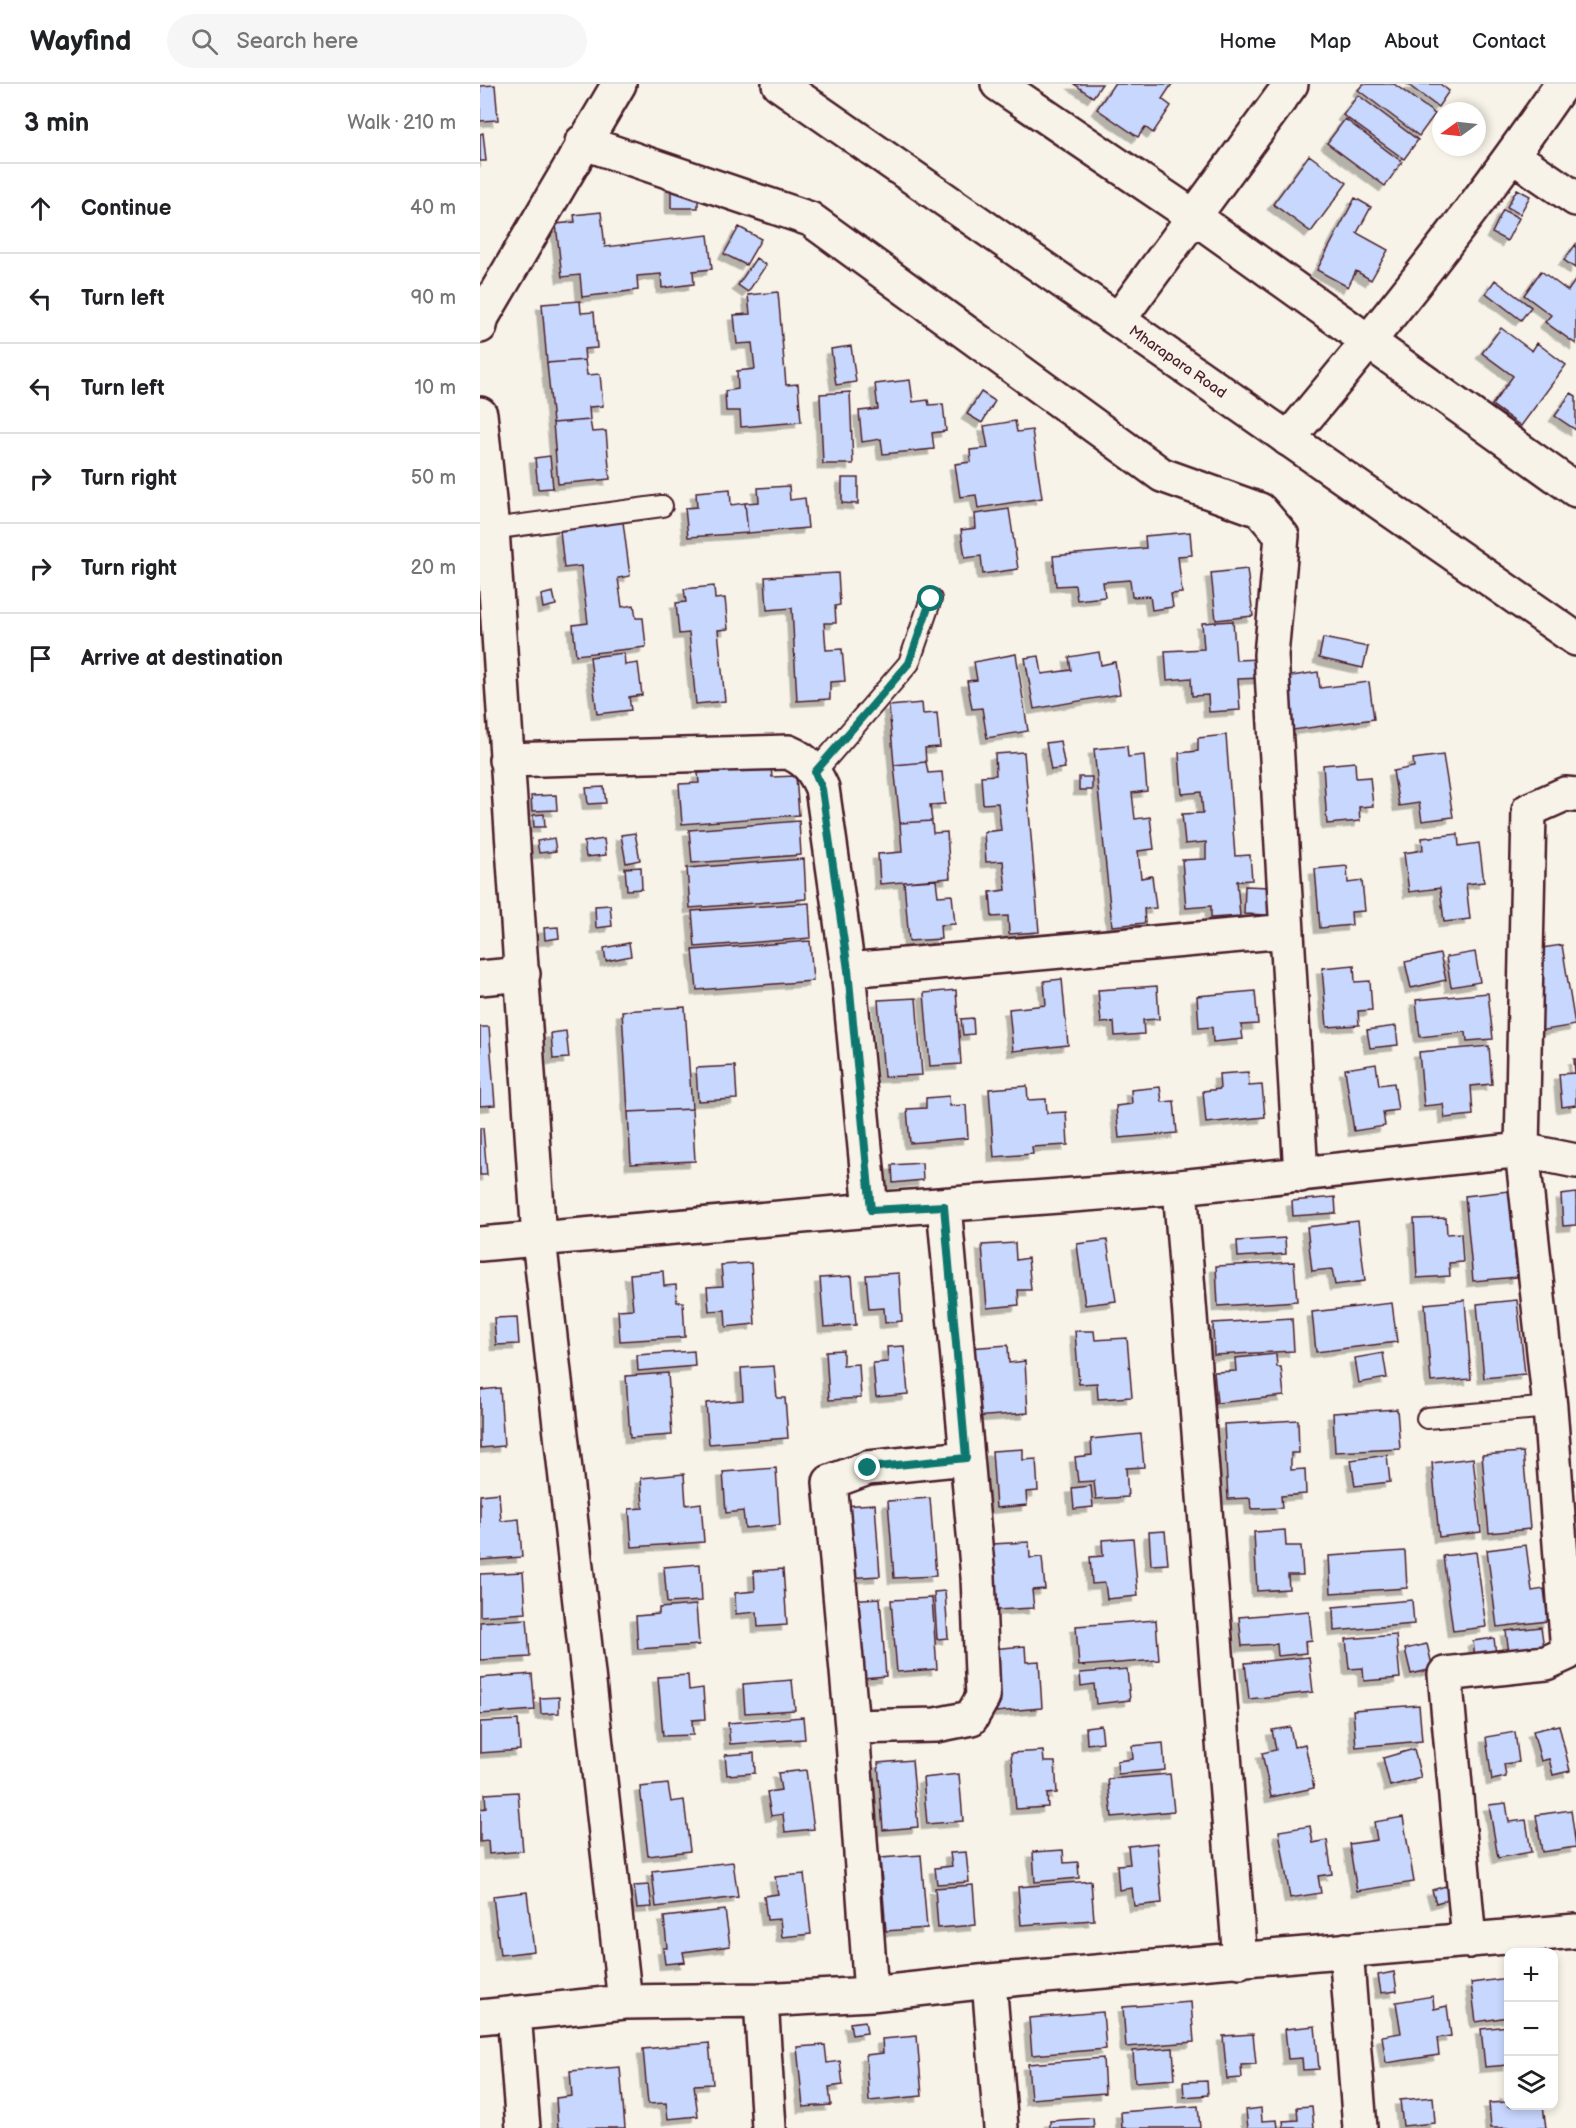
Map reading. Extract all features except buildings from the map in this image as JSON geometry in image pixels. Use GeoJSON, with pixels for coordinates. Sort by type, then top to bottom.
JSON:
{"type":"FeatureCollection","features":[{"type":"Feature","properties":{"kind":"street"},"geometry":{"type":"LineString","coordinates":[[480,326],[482,317],[582,142],[619,84]]}},
{"type":"Feature","properties":{"kind":"street","name":"Mharapara Road"},"geometry":{"type":"LineString","coordinates":[[779,84],[1576,639]]}},
{"type":"Feature","properties":{"kind":"street"},"geometry":{"type":"LineString","coordinates":[[998,84],[1196,218],[1576,490]]}},
{"type":"Feature","properties":{"kind":"street"},"geometry":{"type":"LineString","coordinates":[[1119,319],[1196,218],[1291,84]]}},
{"type":"Feature","properties":{"kind":"street"},"geometry":{"type":"LineString","coordinates":[[1288,438],[1369,341],[1514,156],[1563,84]]}},
{"type":"Feature","properties":{"kind":"street"},"geometry":{"type":"LineString","coordinates":[[582,142],[810,219],[1162,475],[1260,510],[1282,536],[1271,655],[1301,1175]]}},
{"type":"Feature","properties":{"kind":"street"},"geometry":{"type":"LineString","coordinates":[[1514,156],[1576,199]]}},
{"type":"Feature","properties":{"kind":"street"},"geometry":{"type":"LineString","coordinates":[[480,414],[492,529],[539,1239],[625,2001]]}},
{"type":"Feature","properties":{"kind":"street"},"geometry":{"type":"LineString","coordinates":[[506,760],[788,752],[803,759],[815,772],[822,789],[848,970],[871,1210]]}},
{"type":"Feature","properties":{"kind":"street"},"geometry":{"type":"LineString","coordinates":[[1469,1941],[1445,1674],[1546,1663],[1568,1653],[1550,1407],[1522,1150],[1529,810],[1565,794],[1576,795]]}},
{"type":"Feature","properties":{"kind":"street"},"geometry":{"type":"LineString","coordinates":[[848,970],[1287,932]]}},
{"type":"Feature","properties":{"kind":"street"},"geometry":{"type":"LineString","coordinates":[[480,978],[523,974]]}},
{"type":"Feature","properties":{"kind":"street"},"geometry":{"type":"LineString","coordinates":[[480,1244],[871,1210],[1180,1187],[1522,1150],[1576,1161]]}},
{"type":"Feature","properties":{"kind":"street"},"geometry":{"type":"LineString","coordinates":[[1180,1187],[1240,1961]]}},
{"type":"Feature","properties":{"kind":"street"},"geometry":{"type":"LineString","coordinates":[[852,1727],[936,1725],[972,1718],[983,1698],[978,1577],[944,1206]]}},
{"type":"Feature","properties":{"kind":"street"},"geometry":{"type":"LineString","coordinates":[[871,1994],[852,1727],[830,1482],[868,1468],[966,1458]]}},
{"type":"Feature","properties":{"kind":"street"},"geometry":{"type":"LineString","coordinates":[[480,2017],[625,2001],[761,2000],[871,1994],[989,1980],[1240,1961],[1576,1931]]}},
{"type":"Feature","properties":{"kind":"street"},"geometry":{"type":"LineString","coordinates":[[1346,1950],[1360,2128]]}},
{"type":"Feature","properties":{"kind":"street"},"geometry":{"type":"LineString","coordinates":[[989,1980],[1001,2128]]}},
{"type":"Feature","properties":{"kind":"street"},"geometry":{"type":"LineString","coordinates":[[761,2000],[769,2128]]}},
{"type":"Feature","properties":{"kind":"street"},"geometry":{"type":"LineString","coordinates":[[514,2013],[523,2128]]}},
{"type":"Feature","properties":{"kind":"lane"},"geometry":{"type":"LineString","coordinates":[[492,529],[662,506]]}},
{"type":"Feature","properties":{"kind":"lane"},"geometry":{"type":"LineString","coordinates":[[815,772],[909,663],[931,599]]}},
{"type":"Feature","properties":{"kind":"lane"},"geometry":{"type":"LineString","coordinates":[[1427,1418],[1550,1407]]}},
{"type":"Feature","properties":{"kind":"route"},"geometry":{"type":"LineString","coordinates":[[868,1468],[966,1458],[944,1206],[871,1210],[848,970],[822,789],[815,772],[909,663],[931,599]]}}]}
